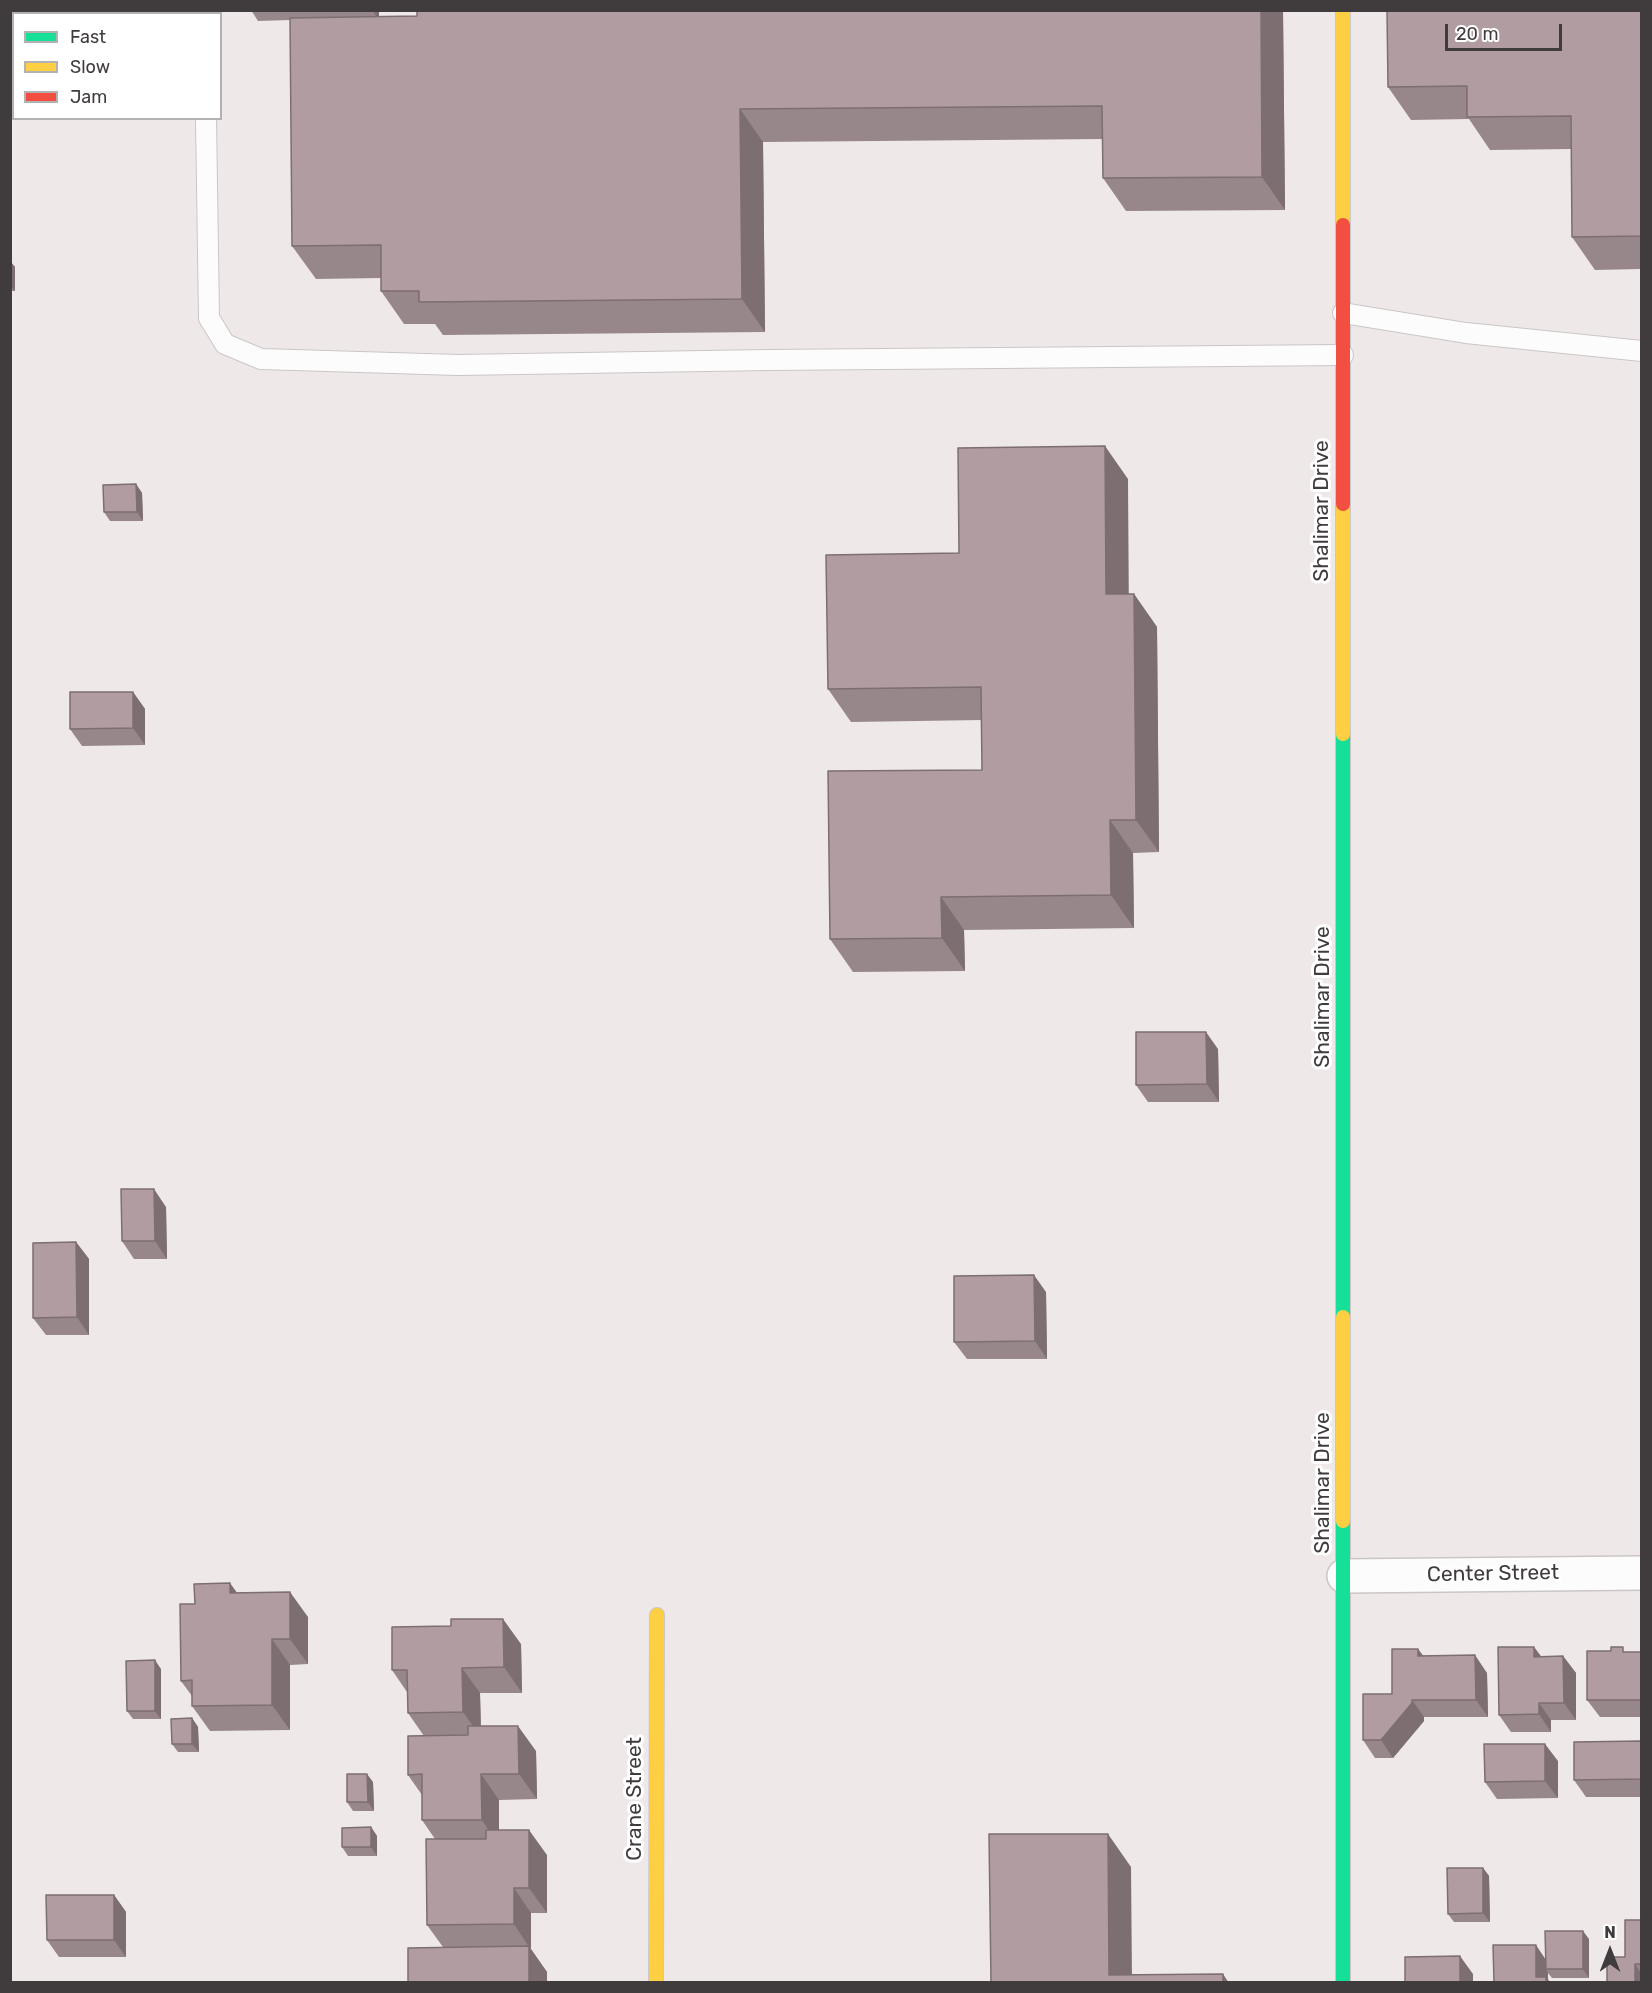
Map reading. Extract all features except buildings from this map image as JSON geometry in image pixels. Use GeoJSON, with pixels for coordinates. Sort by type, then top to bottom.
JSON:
{"type":"FeatureCollection","features":[{"type":"Feature","properties":{"kind":"street","name":"Shalimar Drive"},"geometry":{"type":"LineString","coordinates":[[1343,10],[1343,1983]]}},
{"type":"Feature","properties":{"kind":"street","name":"Center Street"},"geometry":{"type":"LineString","coordinates":[[1344,1576],[1641,1573]]}},
{"type":"Feature","properties":{"kind":"street","name":"Crane Street"},"geometry":{"type":"LineString","coordinates":[[656,1983],[657,1615]]}},
{"type":"Feature","properties":{"kind":"lane"},"geometry":{"type":"LineString","coordinates":[[206,120],[209,318],[225,344],[261,359],[458,365],[1343,355]]}},
{"type":"Feature","properties":{"kind":"lane"},"geometry":{"type":"LineString","coordinates":[[1343,313],[1466,333],[1641,351]]}},
{"type":"Feature","properties":{"kind":"traffic: fast"},"geometry":{"type":"LineString","coordinates":[[1343,734],[1343,1317]]}},
{"type":"Feature","properties":{"kind":"traffic: fast"},"geometry":{"type":"LineString","coordinates":[[1343,1521],[1343,1982]]}},
{"type":"Feature","properties":{"kind":"traffic: slow"},"geometry":{"type":"LineString","coordinates":[[1343,10],[1343,225]]}},
{"type":"Feature","properties":{"kind":"traffic: slow"},"geometry":{"type":"LineString","coordinates":[[1343,504],[1343,734]]}},
{"type":"Feature","properties":{"kind":"traffic: slow"},"geometry":{"type":"LineString","coordinates":[[1343,1317],[1343,1521]]}},
{"type":"Feature","properties":{"kind":"traffic: slow"},"geometry":{"type":"LineString","coordinates":[[656,1982],[657,1615]]}},
{"type":"Feature","properties":{"kind":"traffic: jam"},"geometry":{"type":"LineString","coordinates":[[1343,225],[1343,504]]}}]}
